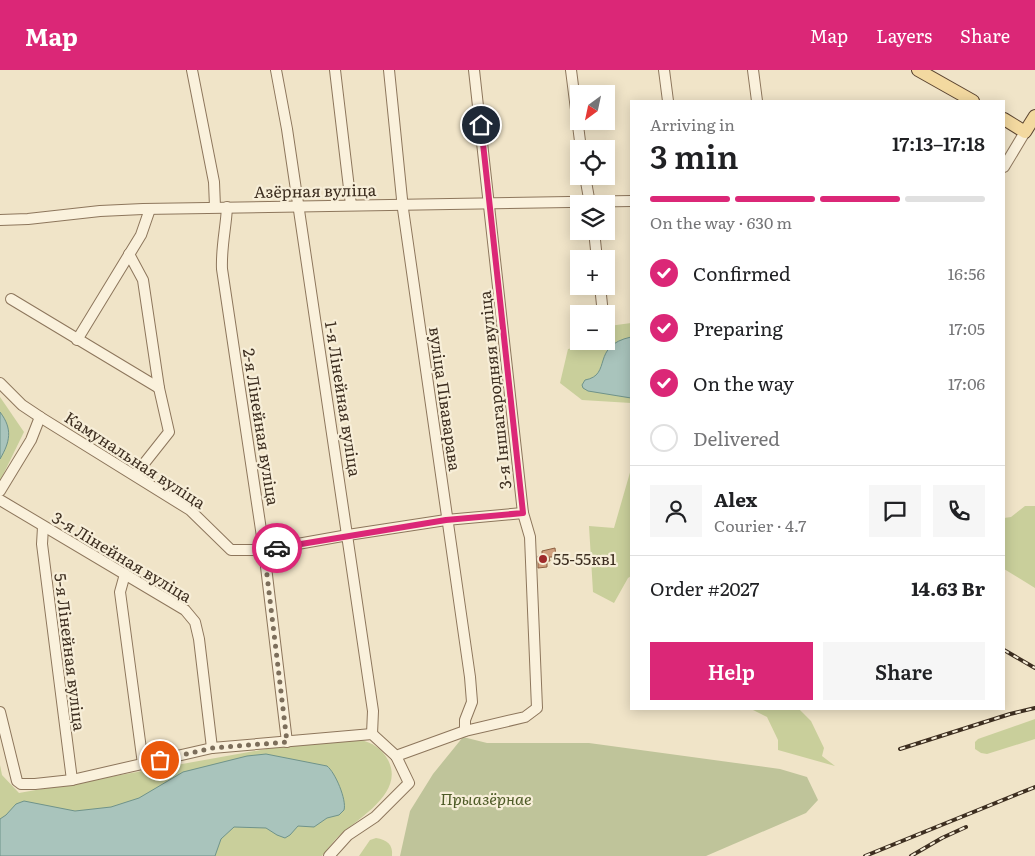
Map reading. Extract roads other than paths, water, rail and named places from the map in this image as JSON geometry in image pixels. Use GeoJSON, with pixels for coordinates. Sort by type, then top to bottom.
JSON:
{"type":"FeatureCollection","features":[{"type":"Feature","properties":{"kind":"main road"},"geometry":{"type":"LineString","coordinates":[[918,70],[971,100]]}},
{"type":"Feature","properties":{"kind":"main road"},"geometry":{"type":"LineString","coordinates":[[1005,121],[1025,132],[1035,116]]}},
{"type":"Feature","properties":{"kind":"street"},"geometry":{"type":"LineString","coordinates":[[192,70],[214,182],[215,207]]}},
{"type":"Feature","properties":{"kind":"street","name":"1-я Лінейная вуліца"},"geometry":{"type":"LineString","coordinates":[[276,70],[288,129],[348,535],[373,711],[372,734]]}},
{"type":"Feature","properties":{"kind":"street"},"geometry":{"type":"LineString","coordinates":[[335,70],[351,205]]}},
{"type":"Feature","properties":{"kind":"street","name":"вуліца Піваварава"},"geometry":{"type":"LineString","coordinates":[[389,70],[403,204],[446,520],[470,677],[472,702],[465,720],[465,731]]}},
{"type":"Feature","properties":{"kind":"street","name":"3-я Іншагародняя вуліца"},"geometry":{"type":"LineString","coordinates":[[465,731],[525,717],[537,708],[530,537],[523,513],[474,70]]}},
{"type":"Feature","properties":{"kind":"street"},"geometry":{"type":"LineString","coordinates":[[570,70],[580,140]]}},
{"type":"Feature","properties":{"kind":"street"},"geometry":{"type":"LineString","coordinates":[[664,70],[668,100]]}},
{"type":"Feature","properties":{"kind":"street"},"geometry":{"type":"LineString","coordinates":[[753,70],[757,100]]}},
{"type":"Feature","properties":{"kind":"street"},"geometry":{"type":"LineString","coordinates":[[1005,164],[1025,132]]}},
{"type":"Feature","properties":{"kind":"street","name":"Азёрная вуліца"},"geometry":{"type":"LineString","coordinates":[[615,202],[630,201]]}},
{"type":"Feature","properties":{"kind":"street","name":"Азёрная вуліца"},"geometry":{"type":"LineString","coordinates":[[0,220],[150,208],[570,203]]}},
{"type":"Feature","properties":{"kind":"street","name":"2-я Лінейная вуліца"},"geometry":{"type":"LineString","coordinates":[[227,207],[226,230],[222,246],[222,269],[264,550],[287,742]]}},
{"type":"Feature","properties":{"kind":"street"},"geometry":{"type":"LineString","coordinates":[[77,340],[141,235],[150,208]]}},
{"type":"Feature","properties":{"kind":"street"},"geometry":{"type":"LineString","coordinates":[[129,254],[143,280],[159,388],[168,432],[135,475]]}},
{"type":"Feature","properties":{"kind":"street"},"geometry":{"type":"LineString","coordinates":[[11,299],[159,388]]}},
{"type":"Feature","properties":{"kind":"street","name":"Камунальная вуліца"},"geometry":{"type":"LineString","coordinates":[[0,383],[22,405],[190,510],[231,550],[264,550],[446,520],[523,513]]}},
{"type":"Feature","properties":{"kind":"street"},"geometry":{"type":"LineString","coordinates":[[0,491],[31,440],[40,417]]}},
{"type":"Feature","properties":{"kind":"street","name":"3-я Лінейная вуліца"},"geometry":{"type":"LineString","coordinates":[[0,500],[185,610],[195,622],[200,639],[212,748]]}},
{"type":"Feature","properties":{"kind":"street","name":"5-я Лінейная вуліца"},"geometry":{"type":"LineString","coordinates":[[43,527],[42,544],[72,780]]}},
{"type":"Feature","properties":{"kind":"street"},"geometry":{"type":"LineString","coordinates":[[126,574],[120,592],[143,764]]}},
{"type":"Feature","properties":{"kind":"street"},"geometry":{"type":"LineString","coordinates":[[0,712],[17,781],[21,784],[72,780],[212,748],[372,734],[396,756],[409,783],[375,817],[348,835],[330,856]]}},
{"type":"Feature","properties":{"kind":"street"},"geometry":{"type":"LineString","coordinates":[[396,756],[465,731]]}},
{"type":"Feature","properties":{"kind":"water"},"geometry":{"type":"Polygon","coordinates":[[[630,337],[630,398],[588,391],[582,385],[585,380],[593,377],[598,372],[608,350],[615,350],[615,343],[630,337]]]}},
{"type":"Feature","properties":{"kind":"water"},"geometry":{"type":"Polygon","coordinates":[[[0,412],[7,424],[9,436],[0,459],[0,412]]]}},
{"type":"Feature","properties":{"kind":"water"},"geometry":{"type":"Polygon","coordinates":[[[266,754],[327,766],[340,786],[344,800],[344,810],[339,815],[327,818],[314,827],[298,826],[285,838],[266,828],[234,827],[221,839],[215,856],[0,856],[0,819],[16,804],[24,801],[75,811],[111,807],[139,798],[183,772],[247,756],[266,754]]]}},
{"type":"Feature","properties":{"kind":"railway"},"geometry":{"type":"LineString","coordinates":[[1005,651],[1035,668]]}},
{"type":"Feature","properties":{"kind":"railway"},"geometry":{"type":"LineString","coordinates":[[900,749],[1010,714],[1035,708]]}},
{"type":"Feature","properties":{"kind":"railway"},"geometry":{"type":"LineString","coordinates":[[865,856],[1035,787]]}},
{"type":"Feature","properties":{"kind":"railway"},"geometry":{"type":"LineString","coordinates":[[911,856],[966,827]]}},
{"type":"Feature","properties":{"kind":"place","name":"55-55кв1"},"geometry":{"type":"Point","coordinates":[543,559]}},
{"type":"Feature","properties":{"kind":"park label","name":"Прыазёрнае"},"geometry":{"type":"Point","coordinates":[486,799]}}]}
